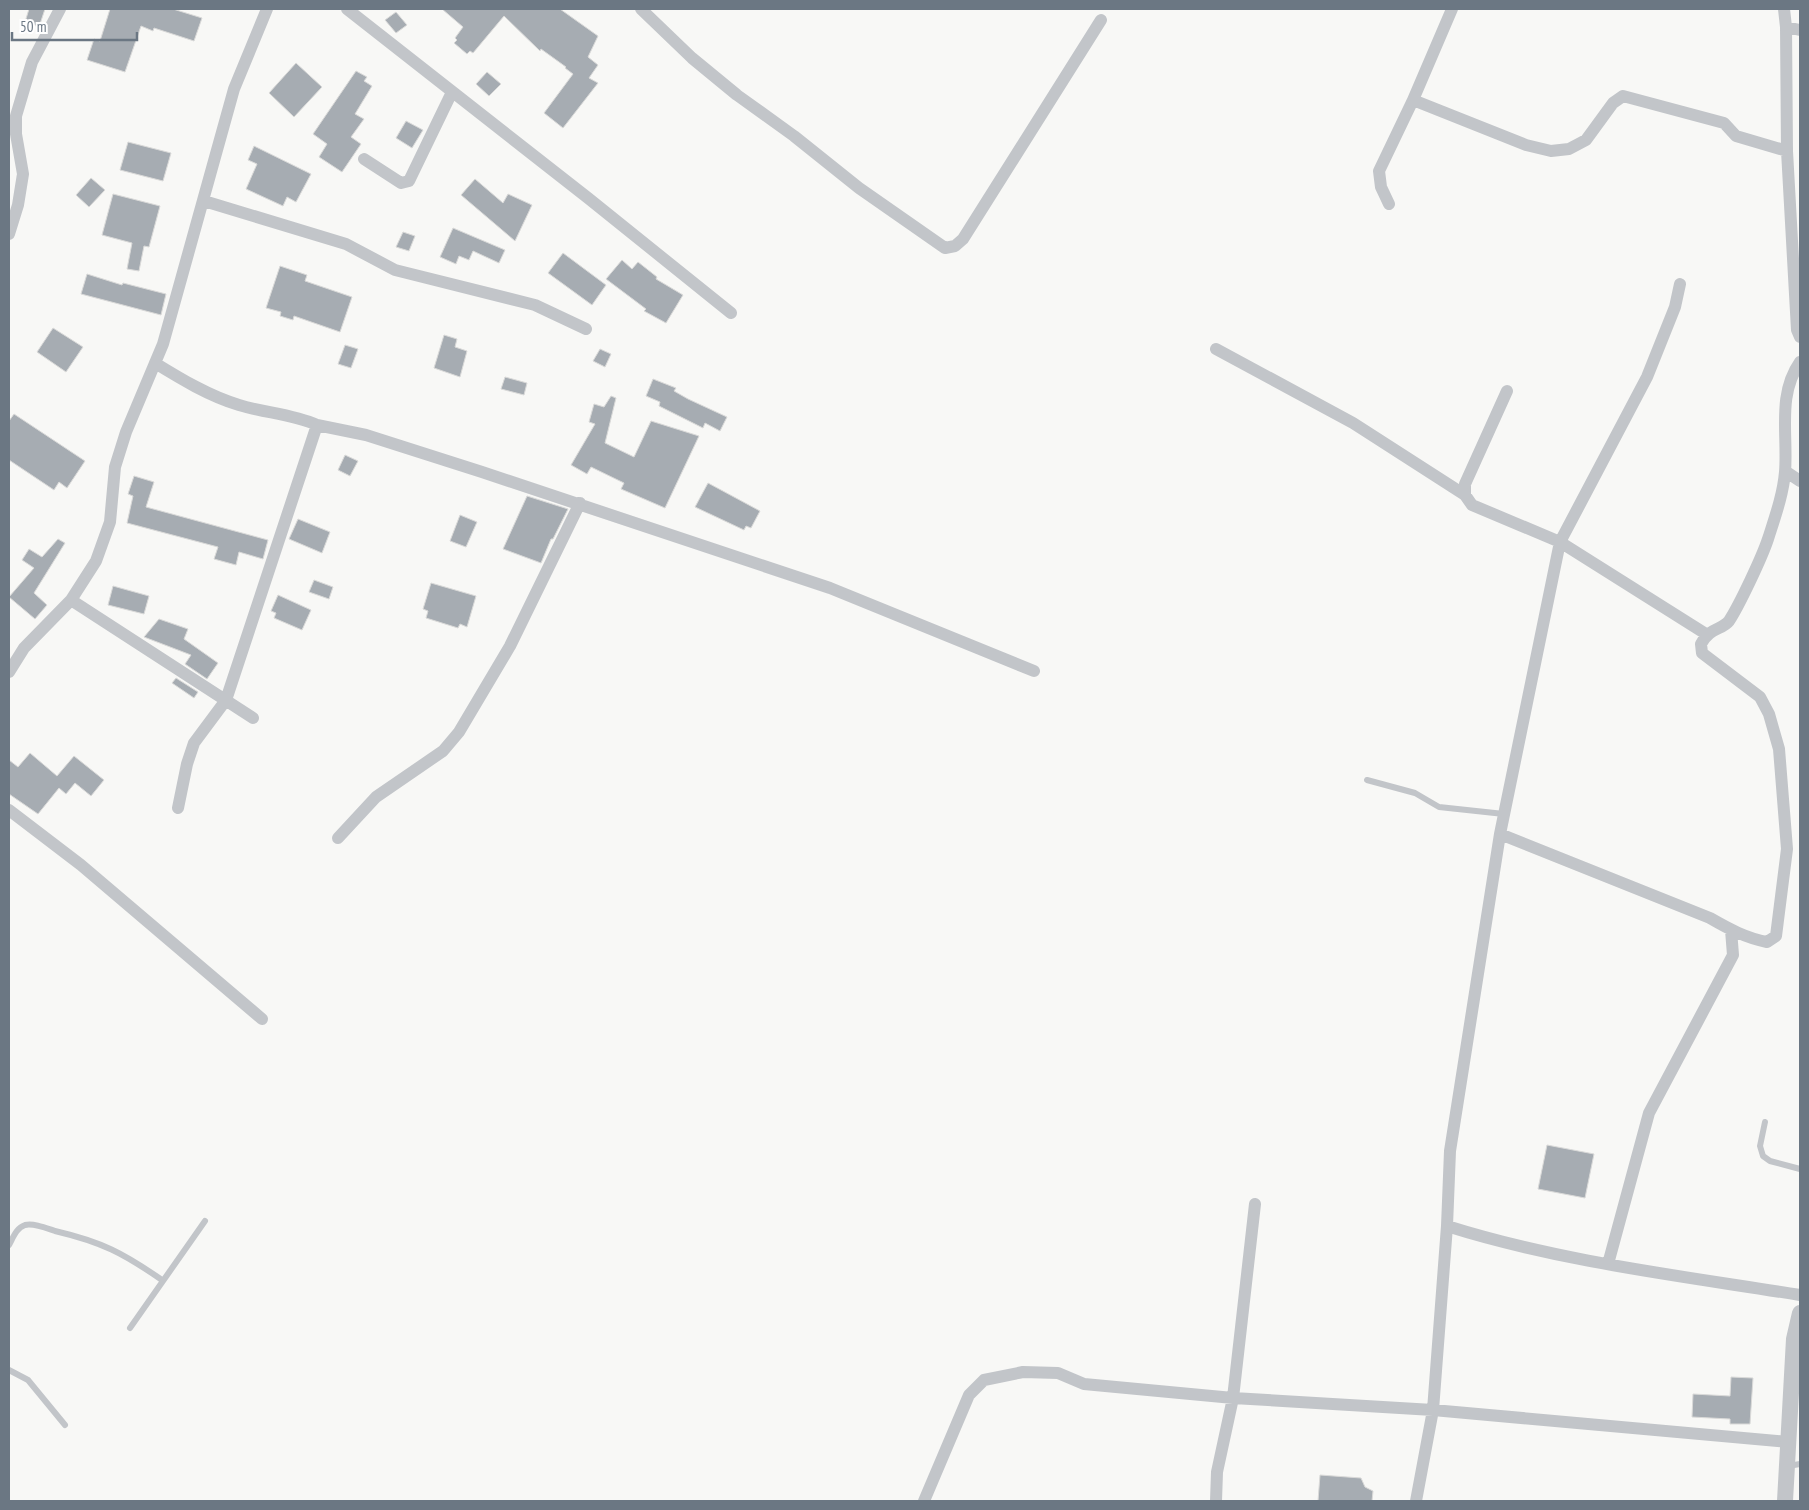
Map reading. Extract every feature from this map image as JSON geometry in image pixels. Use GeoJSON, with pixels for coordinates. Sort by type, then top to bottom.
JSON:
{"type":"FeatureCollection","features":[{"type":"Feature","properties":{"kind":"street"},"geometry":{"type":"LineString","coordinates":[[9,672],[24,648],[71,600],[96,561],[110,522],[115,467],[126,432],[155,363],[179,291],[234,89],[267,9]]}},
{"type":"Feature","properties":{"kind":"street"},"geometry":{"type":"LineString","coordinates":[[347,9],[588,198],[731,314]]}},
{"type":"Feature","properties":{"kind":"street"},"geometry":{"type":"LineString","coordinates":[[641,9],[692,58],[737,95],[794,136],[859,188],[945,248],[955,246],[963,238],[1101,20]]}},
{"type":"Feature","properties":{"kind":"street"},"geometry":{"type":"LineString","coordinates":[[1388,204],[1381,187],[1379,171],[1388,156],[1452,9]]}},
{"type":"Feature","properties":{"kind":"street"},"geometry":{"type":"LineString","coordinates":[[1784,9],[1786,27],[1787,151],[1797,330],[1800,336]]}},
{"type":"Feature","properties":{"kind":"street"},"geometry":{"type":"LineString","coordinates":[[9,234],[18,205],[23,174],[16,134],[16,116],[32,62],[58,10]]}},
{"type":"Feature","properties":{"kind":"street"},"geometry":{"type":"LineString","coordinates":[[1786,27],[1800,30]]}},
{"type":"Feature","properties":{"kind":"street"},"geometry":{"type":"LineString","coordinates":[[364,159],[401,183],[409,181],[452,92]]}},
{"type":"Feature","properties":{"kind":"street"},"geometry":{"type":"LineString","coordinates":[[1413,100],[1526,145],[1551,151],[1569,149],[1586,140],[1613,103],[1623,96],[1724,123],[1736,136],[1787,151]]}},
{"type":"Feature","properties":{"kind":"street"},"geometry":{"type":"LineString","coordinates":[[204,201],[346,244],[395,270],[535,305],[586,329]]}},
{"type":"Feature","properties":{"kind":"street"},"geometry":{"type":"LineString","coordinates":[[1416,1501],[1434,1410],[1447,1226],[1450,1150],[1500,834],[1560,542],[1648,377],[1674,307],[1680,284]]}},
{"type":"Feature","properties":{"kind":"street"},"geometry":{"type":"LineString","coordinates":[[1216,348],[1353,423],[1465,495],[1472,505],[1560,542],[1706,634]]}},
{"type":"Feature","properties":{"kind":"street"},"geometry":{"type":"LineString","coordinates":[[1500,834],[1710,918],[1731,930],[1751,938],[1767,942],[1776,936],[1787,849],[1779,749],[1769,714],[1760,697],[1702,652],[1700,644],[1706,634],[1728,623],[1768,541],[1782,492],[1785,471],[1784,407],[1792,374],[1800,362]]}},
{"type":"Feature","properties":{"kind":"street"},"geometry":{"type":"LineString","coordinates":[[155,363],[188,383],[238,404],[295,416],[317,425],[366,435],[580,504],[830,588],[1034,671]]}},
{"type":"Feature","properties":{"kind":"street"},"geometry":{"type":"LineString","coordinates":[[1465,495],[1465,484],[1507,391]]}},
{"type":"Feature","properties":{"kind":"street"},"geometry":{"type":"LineString","coordinates":[[178,808],[187,764],[194,743],[226,700],[317,425]]}},
{"type":"Feature","properties":{"kind":"street"},"geometry":{"type":"LineString","coordinates":[[1785,471],[1800,481]]}},
{"type":"Feature","properties":{"kind":"street"},"geometry":{"type":"LineString","coordinates":[[338,838],[376,797],[443,751],[459,732],[510,646],[580,504]]}},
{"type":"Feature","properties":{"kind":"street"},"geometry":{"type":"LineString","coordinates":[[71,600],[254,718]]}},
{"type":"Feature","properties":{"kind":"street"},"geometry":{"type":"LineString","coordinates":[[9,810],[80,864],[262,1019]]}},
{"type":"Feature","properties":{"kind":"street"},"geometry":{"type":"LineString","coordinates":[[1608,1264],[1649,1113],[1732,955],[1731,930]]}},
{"type":"Feature","properties":{"kind":"street"},"geometry":{"type":"LineString","coordinates":[[1216,1501],[1217,1472],[1233,1398],[1255,1204]]}},
{"type":"Feature","properties":{"kind":"street"},"geometry":{"type":"LineString","coordinates":[[1447,1226],[1490,1240],[1608,1264],[1800,1295]]}},
{"type":"Feature","properties":{"kind":"street"},"geometry":{"type":"LineString","coordinates":[[1785,1501],[1794,1465],[1788,1442],[1796,1360],[1794,1339],[1800,1313]]}},
{"type":"Feature","properties":{"kind":"street"},"geometry":{"type":"LineString","coordinates":[[924,1501],[969,1395],[984,1380],[1022,1372],[1058,1374],[1084,1384],[1233,1398],[1434,1410],[1788,1442]]}},
{"type":"Feature","properties":{"kind":"lane"},"geometry":{"type":"LineString","coordinates":[[1367,780],[1415,793],[1439,807],[1504,814]]}},
{"type":"Feature","properties":{"kind":"lane"},"geometry":{"type":"LineString","coordinates":[[1765,1122],[1760,1146],[1762,1156],[1770,1161],[1800,1169]]}},
{"type":"Feature","properties":{"kind":"lane"},"geometry":{"type":"LineString","coordinates":[[130,1328],[205,1221]]}},
{"type":"Feature","properties":{"kind":"lane"},"geometry":{"type":"LineString","coordinates":[[9,1245],[15,1232],[20,1228],[35,1226],[95,1241],[128,1256],[162,1280]]}},
{"type":"Feature","properties":{"kind":"lane"},"geometry":{"type":"LineString","coordinates":[[9,1370],[33,1384],[65,1425]]}},
{"type":"Feature","properties":{"kind":"building"},"geometry":{"type":"Polygon","coordinates":[[[29,9],[45,9],[39,27],[25,22],[29,9]]]}},
{"type":"Feature","properties":{"kind":"building"},"geometry":{"type":"Polygon","coordinates":[[[110,9],[173,9],[202,18],[194,41],[154,28],[153,31],[141,26],[125,72],[87,60],[94,39],[100,41],[110,9]]]}},
{"type":"Feature","properties":{"kind":"building"},"geometry":{"type":"Polygon","coordinates":[[[442,9],[560,9],[598,36],[588,57],[598,65],[589,78],[598,83],[563,128],[544,113],[573,74],[566,67],[541,49],[540,51],[504,16],[473,53],[470,51],[467,54],[454,43],[457,40],[455,38],[463,27],[442,9]]]}},
{"type":"Feature","properties":{"kind":"building"},"geometry":{"type":"Polygon","coordinates":[[[396,12],[407,25],[396,33],[385,20],[396,12]]]}},
{"type":"Feature","properties":{"kind":"building"},"geometry":{"type":"Polygon","coordinates":[[[296,63],[322,87],[294,117],[269,93],[296,63]]]}},
{"type":"Feature","properties":{"kind":"building"},"geometry":{"type":"Polygon","coordinates":[[[356,71],[367,77],[364,81],[372,86],[355,114],[364,119],[351,137],[361,144],[342,172],[319,157],[327,144],[313,134],[356,71]]]}},
{"type":"Feature","properties":{"kind":"building"},"geometry":{"type":"Polygon","coordinates":[[[487,72],[501,84],[489,96],[476,84],[487,72]]]}},
{"type":"Feature","properties":{"kind":"building"},"geometry":{"type":"Polygon","coordinates":[[[406,121],[423,130],[412,148],[396,138],[406,121]]]}},
{"type":"Feature","properties":{"kind":"building"},"geometry":{"type":"Polygon","coordinates":[[[128,142],[171,153],[163,181],[120,170],[128,142]]]}},
{"type":"Feature","properties":{"kind":"building"},"geometry":{"type":"Polygon","coordinates":[[[254,146],[311,174],[296,202],[287,197],[283,206],[246,189],[257,164],[248,160],[254,146]]]}},
{"type":"Feature","properties":{"kind":"building"},"geometry":{"type":"Polygon","coordinates":[[[91,178],[105,190],[89,207],[76,195],[91,178]]]}},
{"type":"Feature","properties":{"kind":"building"},"geometry":{"type":"Polygon","coordinates":[[[475,179],[503,203],[508,194],[532,205],[515,241],[461,195],[475,179]]]}},
{"type":"Feature","properties":{"kind":"building"},"geometry":{"type":"Polygon","coordinates":[[[113,194],[160,206],[149,247],[144,246],[139,271],[127,269],[132,243],[102,235],[113,194]]]}},
{"type":"Feature","properties":{"kind":"building"},"geometry":{"type":"Polygon","coordinates":[[[453,228],[505,250],[499,263],[473,251],[469,260],[459,256],[456,264],[440,257],[453,228]]]}},
{"type":"Feature","properties":{"kind":"building"},"geometry":{"type":"Polygon","coordinates":[[[403,232],[415,236],[409,251],[396,247],[403,232]]]}},
{"type":"Feature","properties":{"kind":"building"},"geometry":{"type":"Polygon","coordinates":[[[563,253],[606,285],[592,305],[548,273],[563,253]]]}},
{"type":"Feature","properties":{"kind":"building"},"geometry":{"type":"Polygon","coordinates":[[[622,260],[632,269],[638,262],[657,277],[656,279],[683,295],[666,323],[644,311],[646,309],[606,279],[622,260]]]}},
{"type":"Feature","properties":{"kind":"building"},"geometry":{"type":"Polygon","coordinates":[[[280,266],[307,275],[305,281],[352,297],[340,332],[294,316],[293,320],[280,316],[281,312],[266,308],[280,266]]]}},
{"type":"Feature","properties":{"kind":"building"},"geometry":{"type":"Polygon","coordinates":[[[87,274],[122,285],[123,283],[166,294],[161,315],[81,294],[87,274]]]}},
{"type":"Feature","properties":{"kind":"building"},"geometry":{"type":"Polygon","coordinates":[[[53,328],[83,347],[66,372],[37,352],[53,328]]]}},
{"type":"Feature","properties":{"kind":"building"},"geometry":{"type":"Polygon","coordinates":[[[444,335],[457,339],[455,347],[467,351],[460,377],[434,368],[444,335]]]}},
{"type":"Feature","properties":{"kind":"building"},"geometry":{"type":"Polygon","coordinates":[[[345,345],[358,349],[351,368],[338,364],[345,345]]]}},
{"type":"Feature","properties":{"kind":"building"},"geometry":{"type":"Polygon","coordinates":[[[600,349],[611,354],[605,367],[593,361],[600,349]]]}},
{"type":"Feature","properties":{"kind":"building"},"geometry":{"type":"Polygon","coordinates":[[[505,377],[527,383],[524,395],[501,389],[505,377]]]}},
{"type":"Feature","properties":{"kind":"building"},"geometry":{"type":"Polygon","coordinates":[[[653,379],[676,388],[674,391],[688,399],[727,417],[720,431],[705,423],[703,428],[659,406],[660,402],[646,396],[653,379]]]}},
{"type":"Feature","properties":{"kind":"building"},"geometry":{"type":"Polygon","coordinates":[[[611,396],[616,398],[605,443],[634,457],[651,421],[699,436],[665,508],[621,489],[624,483],[591,467],[587,474],[571,465],[595,424],[589,422],[594,404],[604,407],[611,396]]]}},
{"type":"Feature","properties":{"kind":"building"},"geometry":{"type":"Polygon","coordinates":[[[14,414],[85,461],[67,488],[59,482],[54,490],[9,460],[9,421],[14,414]]]}},
{"type":"Feature","properties":{"kind":"building"},"geometry":{"type":"Polygon","coordinates":[[[345,455],[358,461],[350,476],[338,470],[345,455]]]}},
{"type":"Feature","properties":{"kind":"building"},"geometry":{"type":"Polygon","coordinates":[[[134,476],[154,482],[146,507],[268,540],[263,559],[239,552],[236,565],[214,559],[218,547],[127,523],[133,496],[128,494],[134,476]]]}},
{"type":"Feature","properties":{"kind":"building"},"geometry":{"type":"Polygon","coordinates":[[[708,483],[760,511],[751,528],[746,526],[744,530],[695,507],[708,483]]]}},
{"type":"Feature","properties":{"kind":"building"},"geometry":{"type":"Polygon","coordinates":[[[527,496],[568,509],[553,539],[551,539],[541,563],[503,549],[527,496]]]}},
{"type":"Feature","properties":{"kind":"building"},"geometry":{"type":"Polygon","coordinates":[[[460,515],[477,522],[466,547],[450,541],[460,515]]]}},
{"type":"Feature","properties":{"kind":"building"},"geometry":{"type":"Polygon","coordinates":[[[298,519],[330,532],[322,553],[289,539],[298,519]]]}},
{"type":"Feature","properties":{"kind":"building"},"geometry":{"type":"Polygon","coordinates":[[[58,539],[65,543],[34,593],[47,605],[35,619],[9,597],[34,568],[22,560],[29,549],[42,557],[58,539]]]}},
{"type":"Feature","properties":{"kind":"building"},"geometry":{"type":"Polygon","coordinates":[[[314,580],[333,587],[329,599],[309,592],[314,580]]]}},
{"type":"Feature","properties":{"kind":"building"},"geometry":{"type":"Polygon","coordinates":[[[431,583],[476,596],[467,627],[460,624],[458,628],[426,618],[428,611],[423,609],[431,583]]]}},
{"type":"Feature","properties":{"kind":"building"},"geometry":{"type":"Polygon","coordinates":[[[113,586],[149,596],[144,614],[108,605],[113,586]]]}},
{"type":"Feature","properties":{"kind":"building"},"geometry":{"type":"Polygon","coordinates":[[[278,595],[311,610],[302,630],[274,618],[276,613],[271,611],[278,595]]]}},
{"type":"Feature","properties":{"kind":"building"},"geometry":{"type":"Polygon","coordinates":[[[159,619],[188,629],[184,639],[218,663],[207,679],[185,664],[191,655],[144,637],[159,619]]]}},
{"type":"Feature","properties":{"kind":"building"},"geometry":{"type":"Polygon","coordinates":[[[176,678],[198,692],[194,698],[172,683],[176,678]]]}},
{"type":"Feature","properties":{"kind":"building"},"geometry":{"type":"Polygon","coordinates":[[[30,753],[57,776],[74,756],[104,780],[91,796],[75,783],[66,794],[59,788],[38,814],[9,794],[9,760],[18,767],[30,753]]]}},
{"type":"Feature","properties":{"kind":"building"},"geometry":{"type":"Polygon","coordinates":[[[1547,1145],[1594,1154],[1585,1198],[1538,1189],[1547,1145]]]}},
{"type":"Feature","properties":{"kind":"building"},"geometry":{"type":"Polygon","coordinates":[[[1731,1377],[1753,1378],[1750,1424],[1730,1424],[1730,1419],[1692,1417],[1693,1394],[1730,1396],[1731,1377]]]}},
{"type":"Feature","properties":{"kind":"building"},"geometry":{"type":"Polygon","coordinates":[[[1320,1475],[1361,1478],[1365,1487],[1373,1491],[1372,1501],[1318,1501],[1320,1475]]]}}]}
